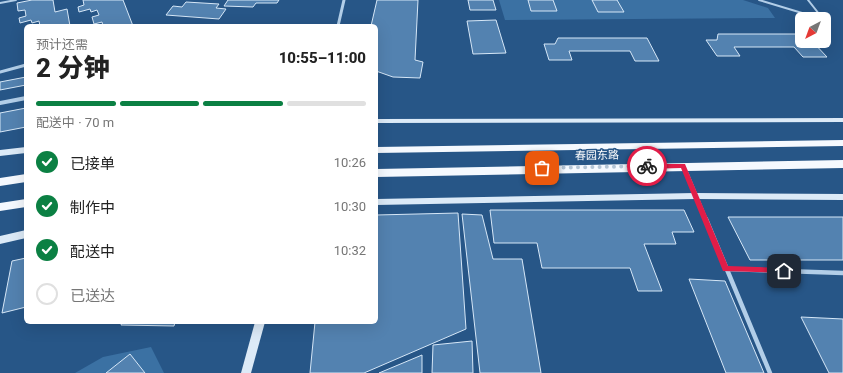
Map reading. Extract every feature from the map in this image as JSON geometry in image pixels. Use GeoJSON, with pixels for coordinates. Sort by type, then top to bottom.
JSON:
{"type":"FeatureCollection","features":[{"type":"Feature","properties":{"kind":"main road","name":"春园东路"},"geometry":{"type":"LineString","coordinates":[[378,150],[843,143]]}},
{"type":"Feature","properties":{"kind":"main road","name":"春园东路"},"geometry":{"type":"LineString","coordinates":[[378,173],[843,164]]}},
{"type":"Feature","properties":{"kind":"main road"},"geometry":{"type":"LineString","coordinates":[[0,182],[24,178]]}},
{"type":"Feature","properties":{"kind":"main road"},"geometry":{"type":"LineString","coordinates":[[0,207],[24,203]]}},
{"type":"Feature","properties":{"kind":"street"},"geometry":{"type":"LineString","coordinates":[[338,24],[344,0]]}},
{"type":"Feature","properties":{"kind":"street"},"geometry":{"type":"LineString","coordinates":[[0,72],[24,66]]}},
{"type":"Feature","properties":{"kind":"street"},"geometry":{"type":"LineString","coordinates":[[0,103],[24,98]]}},
{"type":"Feature","properties":{"kind":"street"},"geometry":{"type":"LineString","coordinates":[[378,121],[843,120]]}},
{"type":"Feature","properties":{"kind":"street"},"geometry":{"type":"LineString","coordinates":[[0,153],[24,150]]}},
{"type":"Feature","properties":{"kind":"street"},"geometry":{"type":"LineString","coordinates":[[683,166],[770,373]]}},
{"type":"Feature","properties":{"kind":"street"},"geometry":{"type":"LineString","coordinates":[[378,202],[695,196],[843,197]]}},
{"type":"Feature","properties":{"kind":"street"},"geometry":{"type":"LineString","coordinates":[[0,240],[24,234]]}},
{"type":"Feature","properties":{"kind":"street"},"geometry":{"type":"LineString","coordinates":[[726,269],[843,273]]}},
{"type":"Feature","properties":{"kind":"street"},"geometry":{"type":"LineString","coordinates":[[246,373],[259,324]]}},
{"type":"Feature","properties":{"kind":"lane"},"geometry":{"type":"LineString","coordinates":[[0,3],[16,0]]}},
{"type":"Feature","properties":{"kind":"lane"},"geometry":{"type":"LineString","coordinates":[[759,0],[799,12]]}},
{"type":"Feature","properties":{"kind":"lane"},"geometry":{"type":"LineString","coordinates":[[808,0],[817,12]]}},
{"type":"Feature","properties":{"kind":"shaded area"},"geometry":{"type":"Polygon","coordinates":[[[499,0],[743,0],[768,8],[775,18],[505,20],[499,0]]]}},
{"type":"Feature","properties":{"kind":"shaded area"},"geometry":{"type":"Polygon","coordinates":[[[151,347],[164,373],[75,373],[103,357],[151,347]]]}},
{"type":"Feature","properties":{"kind":"building"},"geometry":{"type":"Polygon","coordinates":[[[32,0],[53,0],[55,12],[67,9],[70,24],[40,24],[39,21],[32,23],[31,20],[20,23],[19,18],[26,16],[25,10],[18,11],[17,3],[32,0]]]}},
{"type":"Feature","properties":{"kind":"building"},"geometry":{"type":"Polygon","coordinates":[[[83,0],[123,0],[132,24],[102,24],[102,22],[94,24],[92,17],[99,15],[97,10],[91,12],[90,9],[79,12],[78,7],[84,5],[83,0]]]}},
{"type":"Feature","properties":{"kind":"building"},"geometry":{"type":"Polygon","coordinates":[[[228,0],[279,0],[277,3],[256,3],[253,7],[224,6],[228,0]]]}},
{"type":"Feature","properties":{"kind":"building"},"geometry":{"type":"Polygon","coordinates":[[[377,0],[418,0],[415,60],[423,62],[420,78],[393,77],[378,72],[378,24],[371,24],[377,0]]]}},
{"type":"Feature","properties":{"kind":"building"},"geometry":{"type":"Polygon","coordinates":[[[468,0],[493,0],[496,10],[470,10],[468,0]]]}},
{"type":"Feature","properties":{"kind":"building"},"geometry":{"type":"Polygon","coordinates":[[[528,0],[553,0],[557,11],[531,11],[528,0]]]}},
{"type":"Feature","properties":{"kind":"building"},"geometry":{"type":"Polygon","coordinates":[[[592,0],[617,0],[624,12],[598,12],[592,0]]]}},
{"type":"Feature","properties":{"kind":"building"},"geometry":{"type":"Polygon","coordinates":[[[186,2],[219,4],[216,8],[226,9],[219,19],[166,15],[173,6],[182,7],[186,2]]]}},
{"type":"Feature","properties":{"kind":"building"},"geometry":{"type":"Polygon","coordinates":[[[496,20],[506,53],[473,54],[467,21],[496,20]]]}},
{"type":"Feature","properties":{"kind":"building"},"geometry":{"type":"Polygon","coordinates":[[[718,34],[795,34],[795,48],[819,48],[827,57],[803,57],[794,47],[734,47],[740,56],[717,56],[706,40],[717,40],[718,34]]]}},
{"type":"Feature","properties":{"kind":"building"},"geometry":{"type":"Polygon","coordinates":[[[558,38],[647,38],[659,61],[635,61],[630,51],[569,51],[572,60],[549,60],[544,44],[555,44],[558,38]]]}},
{"type":"Feature","properties":{"kind":"building"},"geometry":{"type":"Polygon","coordinates":[[[24,77],[24,85],[0,90],[0,82],[24,77]]]}},
{"type":"Feature","properties":{"kind":"building"},"geometry":{"type":"Polygon","coordinates":[[[24,108],[24,127],[0,132],[0,113],[24,108]]]}},
{"type":"Feature","properties":{"kind":"building"},"geometry":{"type":"Polygon","coordinates":[[[490,210],[684,210],[694,232],[672,232],[676,244],[644,244],[662,291],[638,291],[630,268],[542,268],[537,243],[494,243],[490,210]]]}},
{"type":"Feature","properties":{"kind":"building"},"geometry":{"type":"Polygon","coordinates":[[[458,213],[466,329],[364,373],[310,373],[315,324],[378,324],[378,215],[458,213]]]}},
{"type":"Feature","properties":{"kind":"building"},"geometry":{"type":"Polygon","coordinates":[[[462,214],[482,215],[493,259],[522,259],[541,373],[480,373],[462,214]]]}},
{"type":"Feature","properties":{"kind":"building"},"geometry":{"type":"Polygon","coordinates":[[[728,217],[843,217],[843,260],[750,260],[728,217]]]}},
{"type":"Feature","properties":{"kind":"building"},"geometry":{"type":"Polygon","coordinates":[[[24,258],[24,308],[2,313],[12,261],[24,258]]]}},
{"type":"Feature","properties":{"kind":"building"},"geometry":{"type":"Polygon","coordinates":[[[689,279],[725,281],[764,373],[726,373],[689,279]]]}},
{"type":"Feature","properties":{"kind":"building"},"geometry":{"type":"Polygon","coordinates":[[[801,317],[843,319],[843,373],[829,373],[801,317]]]}},
{"type":"Feature","properties":{"kind":"building"},"geometry":{"type":"Polygon","coordinates":[[[121,324],[174,324],[174,326],[121,324]]]}},
{"type":"Feature","properties":{"kind":"building"},"geometry":{"type":"Polygon","coordinates":[[[472,341],[473,373],[432,373],[433,345],[472,341]]]}},
{"type":"Feature","properties":{"kind":"building"},"geometry":{"type":"Polygon","coordinates":[[[130,354],[145,373],[106,373],[130,354]]]}},
{"type":"Feature","properties":{"kind":"building"},"geometry":{"type":"Polygon","coordinates":[[[422,355],[422,373],[379,373],[422,355]]]}},
{"type":"Feature","properties":{"kind":"way so far"},"geometry":{"type":"LineString","coordinates":[[542,168],[647,166]]}},
{"type":"Feature","properties":{"kind":"route"},"geometry":{"type":"LineString","coordinates":[[647,166],[683,166],[726,269],[784,271]]}}]}
